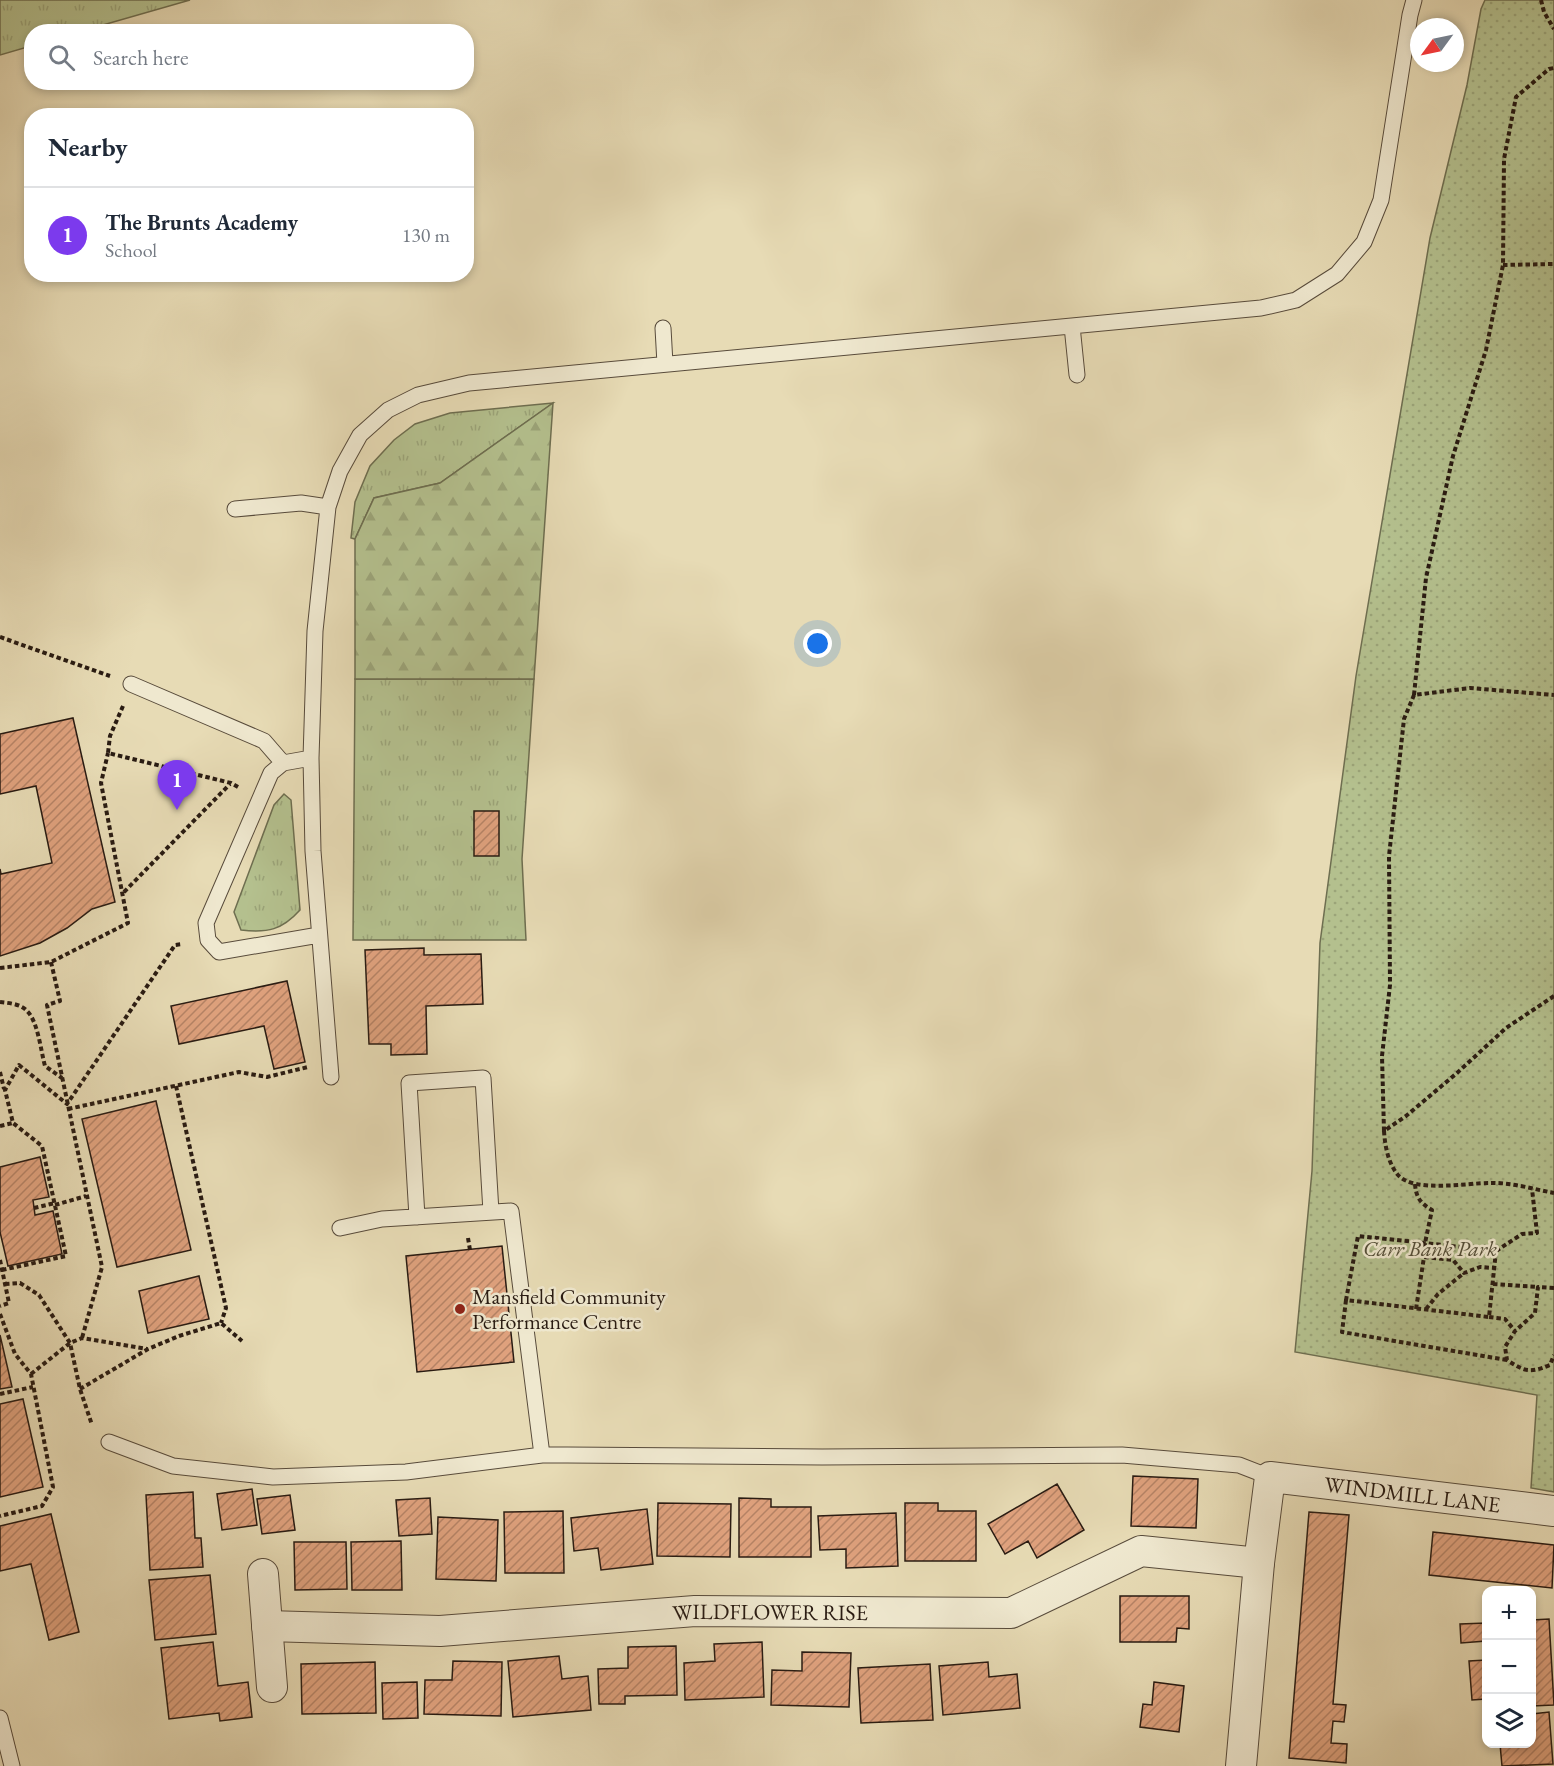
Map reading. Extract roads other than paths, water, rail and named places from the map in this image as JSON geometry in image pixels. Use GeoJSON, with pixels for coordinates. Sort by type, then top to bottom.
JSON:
{"type":"FeatureCollection","features":[{"type":"Feature","properties":{"kind":"street","name":"WINDMILL LANE"},"geometry":{"type":"LineString","coordinates":[[1270,1477],[1554,1511]]}},
{"type":"Feature","properties":{"kind":"street"},"geometry":{"type":"LineString","coordinates":[[1241,1766],[1259,1563],[1270,1477]]}},
{"type":"Feature","properties":{"kind":"street","name":"WILDFLOWER RISE"},"geometry":{"type":"LineString","coordinates":[[267,1626],[440,1631],[695,1611],[1011,1613],[1141,1551],[1259,1563]]}},
{"type":"Feature","properties":{"kind":"street"},"geometry":{"type":"LineString","coordinates":[[263,1574],[272,1687]]}},
{"type":"Feature","properties":{"kind":"lane"},"geometry":{"type":"LineString","coordinates":[[331,1070],[313,851],[311,758],[315,631],[328,507],[340,471],[360,435],[388,410],[418,394],[469,383],[1261,308],[1296,300],[1337,274],[1364,242],[1381,200],[1414,0]]}},
{"type":"Feature","properties":{"kind":"lane"},"geometry":{"type":"LineString","coordinates":[[1072,326],[1077,375]]}},
{"type":"Feature","properties":{"kind":"lane"},"geometry":{"type":"LineString","coordinates":[[663,328],[665,364]]}},
{"type":"Feature","properties":{"kind":"lane"},"geometry":{"type":"LineString","coordinates":[[235,509],[301,503],[328,507]]}},
{"type":"Feature","properties":{"kind":"lane"},"geometry":{"type":"LineString","coordinates":[[131,684],[264,741],[283,763]]}},
{"type":"Feature","properties":{"kind":"lane"},"geometry":{"type":"LineString","coordinates":[[311,758],[283,763],[271,773],[206,924],[208,940],[219,952],[320,935]]}},
{"type":"Feature","properties":{"kind":"lane"},"geometry":{"type":"LineString","coordinates":[[417,1217],[409,1083],[419,1082],[483,1078],[491,1212]]}},
{"type":"Feature","properties":{"kind":"lane"},"geometry":{"type":"LineString","coordinates":[[340,1228],[382,1219],[512,1211],[542,1455]]}},
{"type":"Feature","properties":{"kind":"lane"},"geometry":{"type":"LineString","coordinates":[[109,1442],[173,1466],[273,1477],[406,1472],[542,1455],[1122,1455],[1239,1465],[1270,1477]]}},
{"type":"Feature","properties":{"kind":"lane"},"geometry":{"type":"LineString","coordinates":[[0,1718],[12,1766]]}},
{"type":"Feature","properties":{"kind":"place","name":"The Brunts Academy"},"geometry":{"type":"Point","coordinates":[177,810]}},
{"type":"Feature","properties":{"kind":"place","name":"Mansfield Community Performance Centre"},"geometry":{"type":"Point","coordinates":[460,1309]}},
{"type":"Feature","properties":{"kind":"park label","name":"Carr Bank Park"},"geometry":{"type":"Point","coordinates":[1430,1248]}}]}
